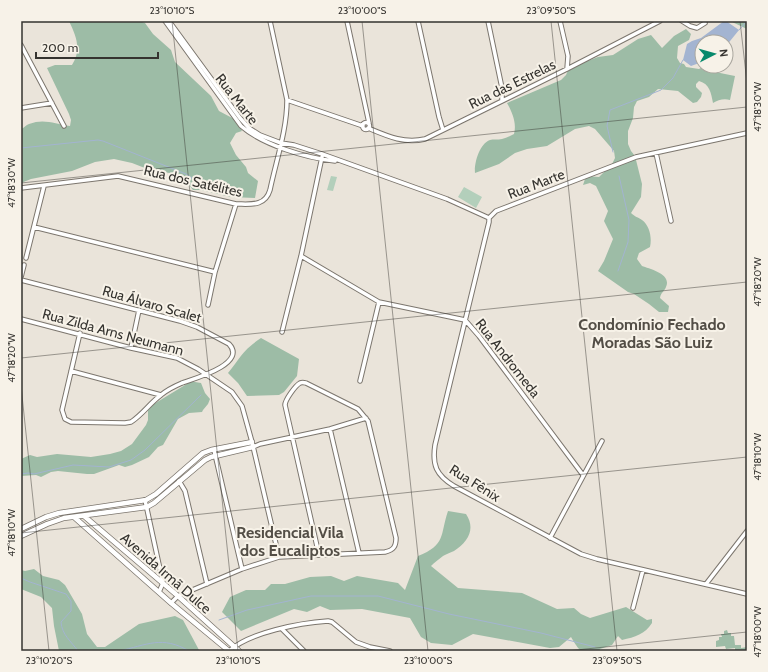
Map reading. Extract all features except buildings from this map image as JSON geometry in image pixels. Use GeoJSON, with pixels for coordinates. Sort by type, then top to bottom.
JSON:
{"type":"FeatureCollection","features":[{"type":"Feature","properties":{"kind":"street","name":"Rua Marte"},"geometry":{"type":"LineString","coordinates":[[165,21],[241,126],[255,136],[302,154],[321,159],[340,161]]}},
{"type":"Feature","properties":{"kind":"street","name":"Rua Marte"},"geometry":{"type":"LineString","coordinates":[[169,21],[244,123],[260,135],[280,145],[304,148],[447,199],[489,218],[496,211],[636,157],[747,133]]}},
{"type":"Feature","properties":{"kind":"street","name":"Rua dos Satélites"},"geometry":{"type":"LineString","coordinates":[[21,188],[113,176],[124,177],[236,204],[257,204],[266,199],[270,190],[287,107],[287,100],[270,21]]}},
{"type":"Feature","properties":{"kind":"street"},"geometry":{"type":"LineString","coordinates":[[287,100],[363,126],[364,128],[368,128],[370,126],[368,123],[346,21]]}},
{"type":"Feature","properties":{"kind":"street"},"geometry":{"type":"LineString","coordinates":[[418,21],[443,130]]}},
{"type":"Feature","properties":{"kind":"street"},"geometry":{"type":"LineString","coordinates":[[488,21],[502,88],[502,101]]}},
{"type":"Feature","properties":{"kind":"street"},"geometry":{"type":"LineString","coordinates":[[560,21],[568,56],[567,69]]}},
{"type":"Feature","properties":{"kind":"street","name":"Rua das Estrelas"},"geometry":{"type":"LineString","coordinates":[[368,128],[394,138],[417,141],[433,136],[660,21]]}},
{"type":"Feature","properties":{"kind":"street"},"geometry":{"type":"LineString","coordinates":[[682,21],[697,28],[705,23]]}},
{"type":"Feature","properties":{"kind":"street"},"geometry":{"type":"LineString","coordinates":[[21,45],[64,126]]}},
{"type":"Feature","properties":{"kind":"street"},"geometry":{"type":"LineString","coordinates":[[21,108],[52,103]]}},
{"type":"Feature","properties":{"kind":"street"},"geometry":{"type":"LineString","coordinates":[[287,107],[298,103]]}},
{"type":"Feature","properties":{"kind":"street"},"geometry":{"type":"LineString","coordinates":[[363,126],[364,123],[368,123]]}},
{"type":"Feature","properties":{"kind":"street"},"geometry":{"type":"LineString","coordinates":[[302,154],[304,148]]}},
{"type":"Feature","properties":{"kind":"street"},"geometry":{"type":"LineString","coordinates":[[656,153],[671,221]]}},
{"type":"Feature","properties":{"kind":"street"},"geometry":{"type":"LineString","coordinates":[[282,332],[301,256],[322,154]]}},
{"type":"Feature","properties":{"kind":"street"},"geometry":{"type":"LineString","coordinates":[[26,258],[44,186]]}},
{"type":"Feature","properties":{"kind":"street"},"geometry":{"type":"LineString","coordinates":[[208,305],[215,272],[236,204]]}},
{"type":"Feature","properties":{"kind":"street","name":"Rua Fênix"},"geometry":{"type":"LineString","coordinates":[[489,218],[435,445],[433,459],[438,472],[448,482],[572,550],[585,555],[643,570],[747,594]]}},
{"type":"Feature","properties":{"kind":"street"},"geometry":{"type":"LineString","coordinates":[[34,227],[215,272]]}},
{"type":"Feature","properties":{"kind":"street","name":"Rua Andromeda"},"geometry":{"type":"LineString","coordinates":[[301,256],[379,302],[465,320],[479,336],[583,475]]}},
{"type":"Feature","properties":{"kind":"street"},"geometry":{"type":"LineString","coordinates":[[21,277],[24,265]]}},
{"type":"Feature","properties":{"kind":"street","name":"Rua Álvaro Scalet"},"geometry":{"type":"LineString","coordinates":[[21,280],[139,310],[197,327],[229,344],[233,350],[232,358],[207,375]]}},
{"type":"Feature","properties":{"kind":"street"},"geometry":{"type":"LineString","coordinates":[[360,381],[379,302]]}},
{"type":"Feature","properties":{"kind":"street"},"geometry":{"type":"LineString","coordinates":[[131,348],[139,310]]}},
{"type":"Feature","properties":{"kind":"street","name":"Rua Zilda Arns Neumann"},"geometry":{"type":"LineString","coordinates":[[21,319],[131,348],[177,358],[198,369],[226,387],[240,401],[242,406],[253,444],[279,557]]}},
{"type":"Feature","properties":{"kind":"street"},"geometry":{"type":"LineString","coordinates":[[80,334],[62,410],[65,419],[71,422],[131,422],[161,395],[181,384],[207,375]]}},
{"type":"Feature","properties":{"kind":"street"},"geometry":{"type":"LineString","coordinates":[[71,371],[161,395]]}},
{"type":"Feature","properties":{"kind":"street"},"geometry":{"type":"LineString","coordinates":[[171,603],[178,596],[242,569],[279,557],[385,552],[394,548],[396,545],[396,538],[370,426],[366,418],[358,409],[304,382],[298,384],[284,402],[318,555]]}},
{"type":"Feature","properties":{"kind":"street"},"geometry":{"type":"LineString","coordinates":[[21,529],[46,517],[60,513],[144,500],[156,494],[203,453],[214,450],[260,444],[330,429],[366,418]]}},
{"type":"Feature","properties":{"kind":"street"},"geometry":{"type":"LineString","coordinates":[[330,429],[358,553]]}},
{"type":"Feature","properties":{"kind":"street"},"geometry":{"type":"LineString","coordinates":[[550,538],[602,441]]}},
{"type":"Feature","properties":{"kind":"street"},"geometry":{"type":"LineString","coordinates":[[21,536],[64,518],[147,507],[154,503],[205,460],[253,444]]}},
{"type":"Feature","properties":{"kind":"street"},"geometry":{"type":"LineString","coordinates":[[214,450],[242,569]]}},
{"type":"Feature","properties":{"kind":"street"},"geometry":{"type":"LineString","coordinates":[[175,477],[185,491],[207,584]]}},
{"type":"Feature","properties":{"kind":"street"},"geometry":{"type":"LineString","coordinates":[[144,500],[147,507],[164,584],[159,592]]}},
{"type":"Feature","properties":{"kind":"street","name":"Avenida Irmã Dulce"},"geometry":{"type":"LineString","coordinates":[[80,510],[84,516],[178,596],[239,651]]}},
{"type":"Feature","properties":{"kind":"street","name":"Avenida Irmã Dulce"},"geometry":{"type":"LineString","coordinates":[[70,512],[171,603],[229,651]]}},
{"type":"Feature","properties":{"kind":"street"},"geometry":{"type":"LineString","coordinates":[[706,584],[747,531]]}},
{"type":"Feature","properties":{"kind":"street"},"geometry":{"type":"LineString","coordinates":[[633,608],[643,570]]}},
{"type":"Feature","properties":{"kind":"street"},"geometry":{"type":"LineString","coordinates":[[229,651],[234,646],[259,635],[282,629],[330,622],[356,642],[369,649],[390,651]]}},
{"type":"Feature","properties":{"kind":"street"},"geometry":{"type":"LineString","coordinates":[[282,629],[304,651]]}},
{"type":"Feature","properties":{"kind":"green space"},"geometry":{"type":"Polygon","coordinates":[[[69,21],[139,21],[145,23],[153,34],[171,50],[175,62],[211,96],[219,111],[236,120],[242,131],[236,133],[230,143],[236,155],[246,167],[248,173],[258,181],[255,198],[231,197],[201,190],[193,190],[182,177],[176,174],[150,170],[132,163],[114,159],[95,162],[72,171],[31,179],[21,183],[21,129],[34,122],[50,122],[70,126],[71,120],[69,114],[47,68],[55,65],[72,65],[75,59],[77,53],[77,43],[69,21]]]}},
{"type":"Feature","properties":{"kind":"green space"},"geometry":{"type":"Polygon","coordinates":[[[730,21],[747,21],[747,29],[730,21]]]}},
{"type":"Feature","properties":{"kind":"green space"},"geometry":{"type":"Polygon","coordinates":[[[686,29],[691,34],[689,40],[678,46],[677,58],[680,63],[684,64],[686,67],[694,68],[694,74],[724,74],[735,76],[730,100],[726,99],[713,103],[711,92],[708,87],[703,82],[699,81],[696,84],[696,87],[702,93],[697,102],[693,103],[678,91],[658,89],[649,97],[637,101],[634,107],[633,118],[628,131],[628,144],[635,156],[642,184],[641,197],[631,213],[647,225],[651,240],[650,247],[639,253],[637,259],[642,266],[663,275],[667,282],[660,298],[669,306],[668,312],[659,312],[598,271],[613,239],[604,221],[608,211],[596,186],[590,183],[583,185],[586,176],[599,177],[612,164],[615,158],[614,151],[595,129],[589,126],[575,129],[547,146],[527,149],[515,153],[499,164],[475,173],[475,169],[476,160],[480,150],[486,142],[504,139],[514,134],[514,122],[507,103],[561,80],[566,75],[569,68],[598,57],[613,55],[638,39],[651,35],[662,48],[674,36],[686,29]]]}},
{"type":"Feature","properties":{"kind":"green space"},"geometry":{"type":"Polygon","coordinates":[[[331,176],[337,177],[333,191],[327,190],[331,176]]]}},
{"type":"Feature","properties":{"kind":"green space"},"geometry":{"type":"Polygon","coordinates":[[[464,187],[482,197],[476,208],[458,197],[464,187]]]}},
{"type":"Feature","properties":{"kind":"green space"},"geometry":{"type":"Polygon","coordinates":[[[261,338],[299,359],[297,376],[284,392],[279,395],[247,396],[238,383],[228,373],[246,350],[261,338]]]}},
{"type":"Feature","properties":{"kind":"green space"},"geometry":{"type":"Polygon","coordinates":[[[190,382],[201,383],[205,393],[210,399],[208,404],[202,412],[189,413],[178,419],[163,445],[158,447],[149,457],[132,465],[125,467],[119,465],[94,474],[58,471],[51,472],[41,477],[36,475],[21,476],[21,459],[30,455],[37,457],[57,454],[91,457],[121,451],[132,444],[146,425],[149,407],[190,382]]]}},
{"type":"Feature","properties":{"kind":"green space"},"geometry":{"type":"Polygon","coordinates":[[[448,511],[466,514],[470,525],[469,535],[463,544],[454,551],[443,556],[431,566],[458,588],[522,593],[557,609],[574,608],[581,614],[590,618],[626,607],[647,620],[652,619],[652,623],[646,630],[635,636],[622,640],[618,636],[612,645],[600,649],[599,651],[582,651],[577,647],[571,637],[559,647],[550,648],[473,634],[452,645],[431,643],[421,637],[410,618],[362,609],[330,610],[320,606],[307,612],[294,609],[241,631],[222,612],[230,597],[246,590],[265,590],[271,584],[285,584],[310,577],[331,576],[344,581],[357,576],[398,583],[405,590],[418,556],[427,552],[438,543],[448,511]]]}},
{"type":"Feature","properties":{"kind":"green space"},"geometry":{"type":"Polygon","coordinates":[[[34,569],[43,576],[59,580],[65,585],[82,614],[87,634],[97,647],[105,647],[139,624],[175,616],[183,620],[199,650],[201,651],[59,651],[52,608],[41,597],[21,589],[21,570],[25,571],[34,569]]]}},
{"type":"Feature","properties":{"kind":"green space"},"geometry":{"type":"Polygon","coordinates":[[[727,630],[728,633],[731,633],[731,636],[734,636],[735,645],[741,645],[741,648],[747,647],[747,651],[735,651],[735,648],[726,649],[725,646],[716,647],[716,641],[719,640],[719,637],[722,637],[721,634],[724,634],[724,631],[727,630]]]}},
{"type":"Feature","properties":{"kind":"water"},"geometry":{"type":"Polygon","coordinates":[[[724,21],[739,30],[734,36],[734,34],[706,34],[724,21]]]}},
{"type":"Feature","properties":{"kind":"water"},"geometry":{"type":"Polygon","coordinates":[[[694,40],[694,65],[691,66],[683,60],[687,44],[694,40]]]}},
{"type":"Feature","properties":{"kind":"waterway"},"geometry":{"type":"LineString","coordinates":[[739,30],[747,21]]}},
{"type":"Feature","properties":{"kind":"waterway"},"geometry":{"type":"LineString","coordinates":[[613,152],[607,126],[610,110],[661,90],[673,78],[683,60]]}},
{"type":"Feature","properties":{"kind":"waterway"},"geometry":{"type":"LineString","coordinates":[[21,148],[98,140],[103,141],[186,174],[192,178],[197,186]]}},
{"type":"Feature","properties":{"kind":"waterway"},"geometry":{"type":"LineString","coordinates":[[618,271],[628,242],[629,220],[619,176]]}},
{"type":"Feature","properties":{"kind":"waterway"},"geometry":{"type":"LineString","coordinates":[[21,474],[34,474],[73,465],[109,467],[131,460],[145,450],[201,395]]}},
{"type":"Feature","properties":{"kind":"waterway"},"geometry":{"type":"LineString","coordinates":[[21,578],[66,594],[71,601],[71,611],[61,622],[62,627],[63,631],[78,651]]}},
{"type":"Feature","properties":{"kind":"waterway"},"geometry":{"type":"LineString","coordinates":[[219,620],[247,610],[311,596],[378,596],[449,614],[541,633],[595,647]]}},
{"type":"Feature","properties":{"kind":"waterway"},"geometry":{"type":"LineString","coordinates":[[119,651],[146,644],[162,642],[171,643],[189,651]]}},
{"type":"Feature","properties":{"kind":"district","name":"Condomínio Fechado Moradas São Luiz"},"geometry":{"type":"Point","coordinates":[652,333]}},
{"type":"Feature","properties":{"kind":"district","name":"Residencial Vila dos Eucaliptos"},"geometry":{"type":"Point","coordinates":[290,541]}}]}
